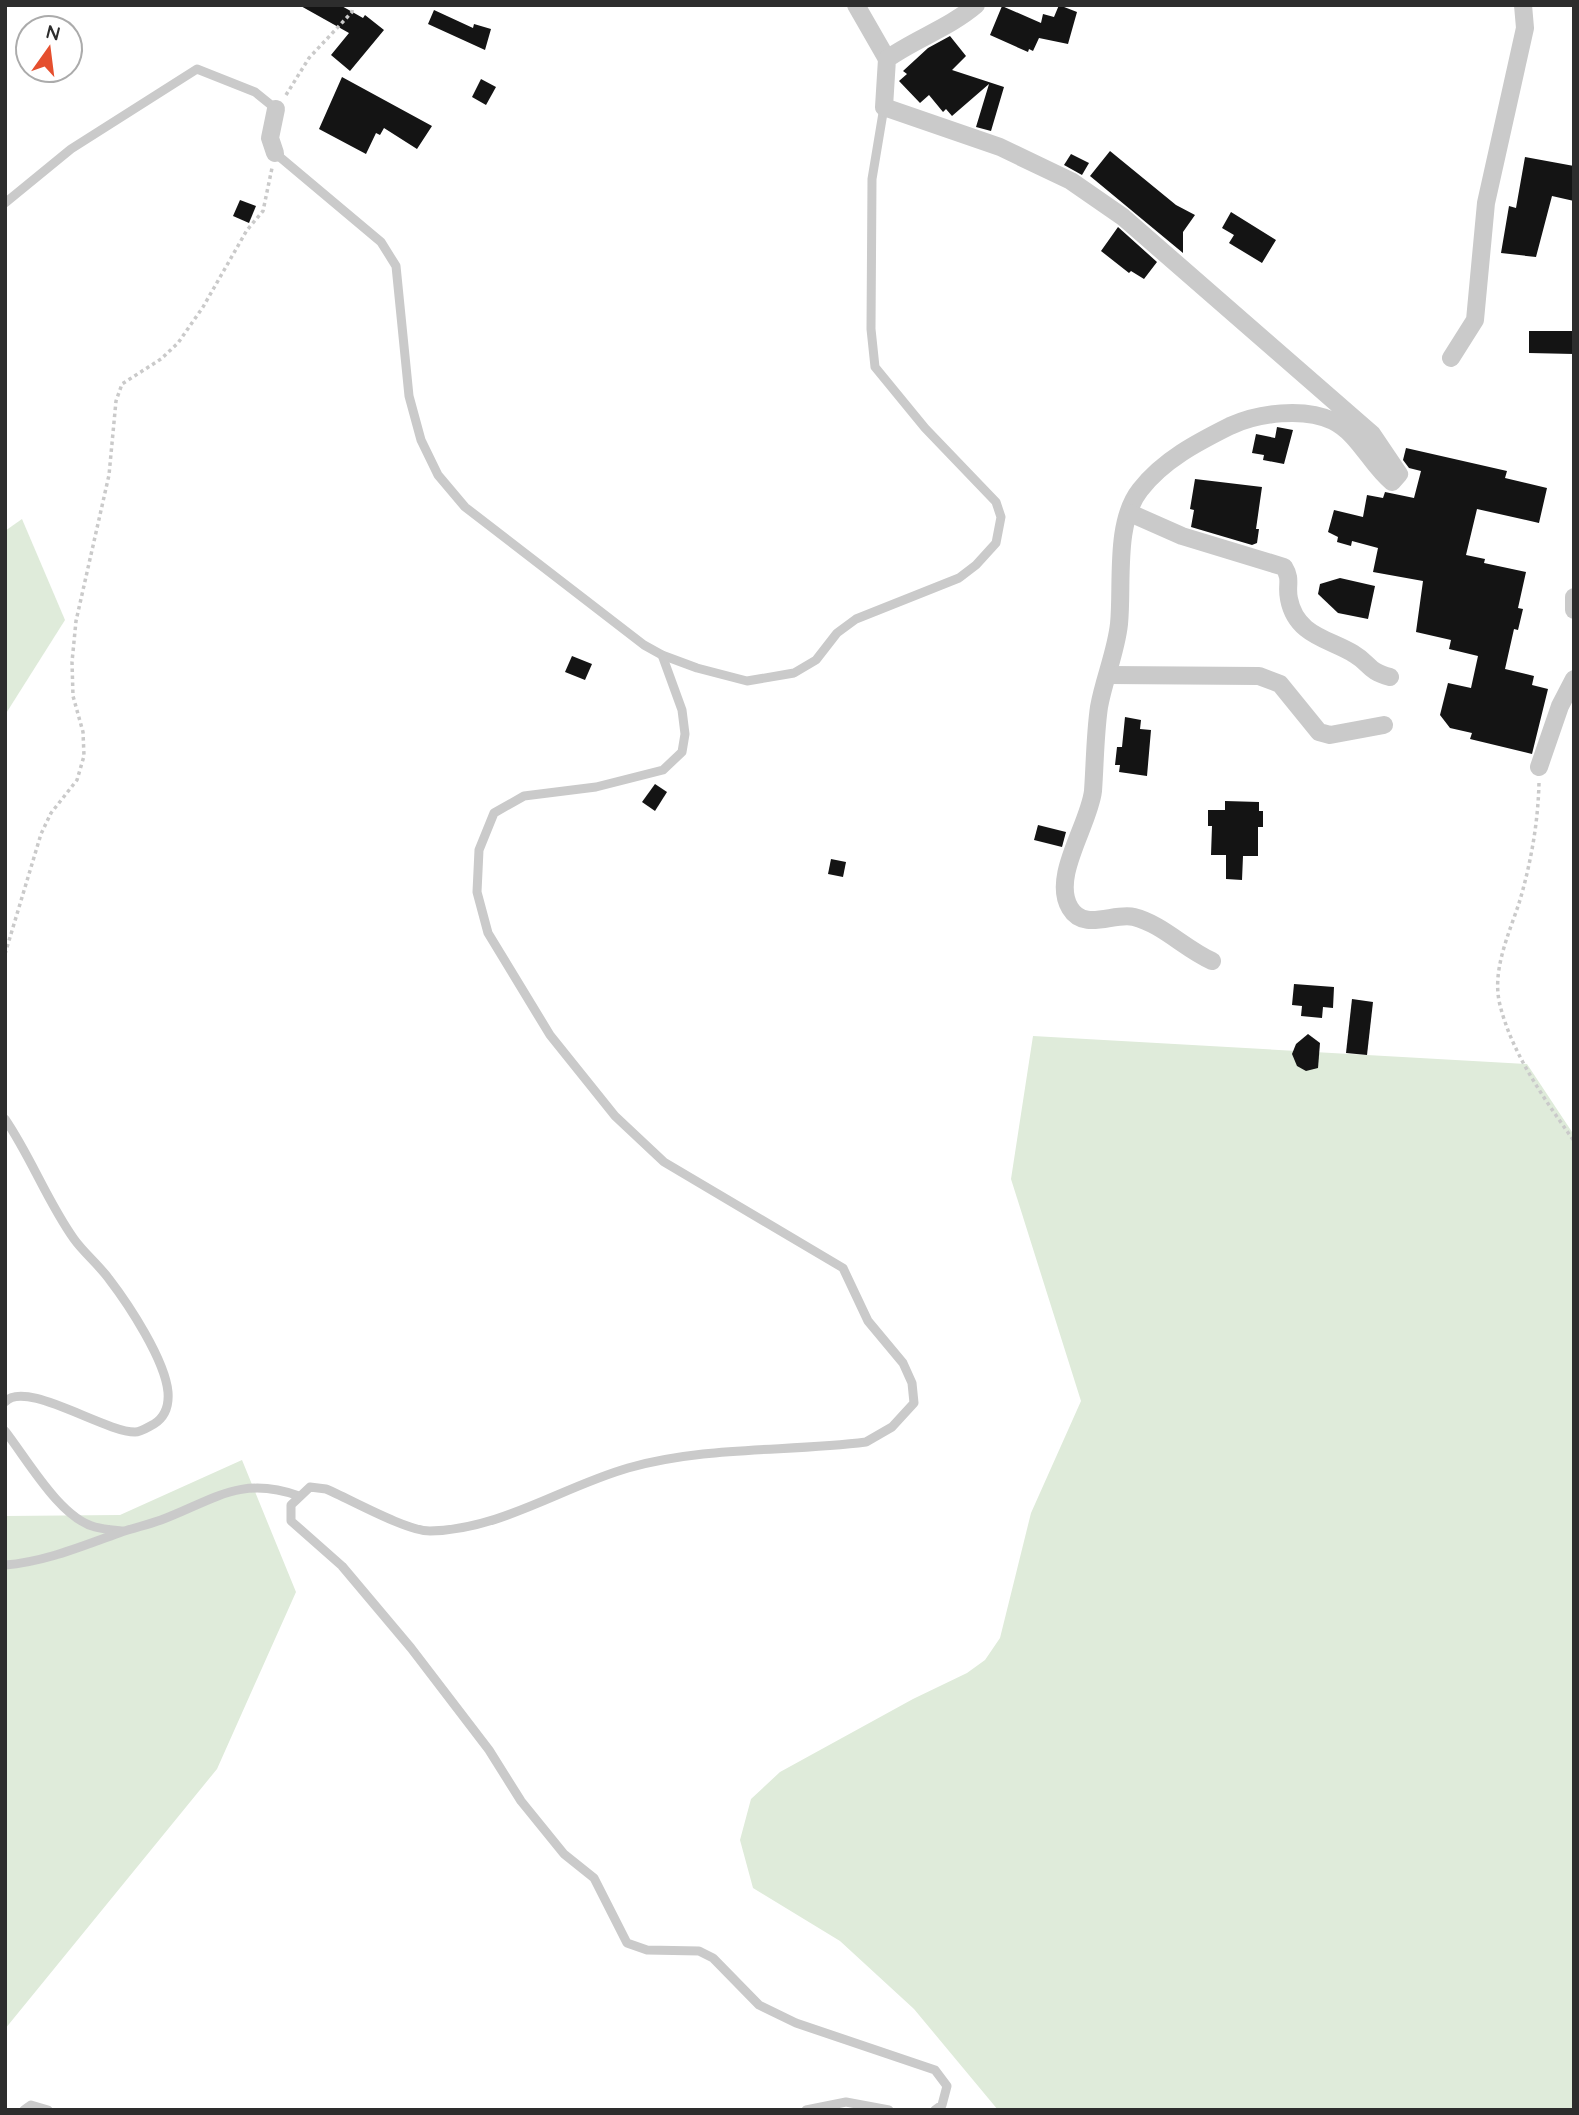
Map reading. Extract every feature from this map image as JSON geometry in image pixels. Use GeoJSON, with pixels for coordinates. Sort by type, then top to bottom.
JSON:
{"type":"FeatureCollection","features":[{"type":"Feature","properties":{"kind":"street"},"geometry":{"type":"LineString","coordinates":[[856,5],[887,59],[884,107],[1000,147],[1070,181],[1123,217],[1372,434],[1399,474],[1392,481],[1352,435],[1335,422],[1317,415],[1246,419],[1197,443],[1159,470],[1138,492],[1130,513],[1121,561],[1119,625],[1100,706],[1092,796],[1064,878],[1065,894],[1070,909],[1080,918],[1098,921],[1130,916],[1150,923],[1192,952],[1212,961]]}},
{"type":"Feature","properties":{"kind":"street"},"geometry":{"type":"LineString","coordinates":[[887,59],[910,43],[960,19],[976,5]]}},
{"type":"Feature","properties":{"kind":"street"},"geometry":{"type":"LineString","coordinates":[[1451,358],[1475,320],[1486,203],[1525,28],[1524,5]]}},
{"type":"Feature","properties":{"kind":"street"},"geometry":{"type":"LineString","coordinates":[[275,153],[270,138],[276,109]]}},
{"type":"Feature","properties":{"kind":"street"},"geometry":{"type":"LineString","coordinates":[[1130,513],[1182,536],[1283,568],[1291,579],[1289,599],[1300,621],[1320,640],[1355,654],[1374,673],[1390,677]]}},
{"type":"Feature","properties":{"kind":"street"},"geometry":{"type":"LineString","coordinates":[[1574,597],[1574,610]]}},
{"type":"Feature","properties":{"kind":"street"},"geometry":{"type":"LineString","coordinates":[[1108,675],[1259,676],[1280,684],[1319,732],[1330,735],[1384,725]]}},
{"type":"Feature","properties":{"kind":"street"},"geometry":{"type":"LineString","coordinates":[[1539,767],[1560,706],[1574,680]]}},
{"type":"Feature","properties":{"kind":"lane"},"geometry":{"type":"LineString","coordinates":[[5,203],[71,149],[197,69],[255,92],[276,109]]}},
{"type":"Feature","properties":{"kind":"lane"},"geometry":{"type":"LineString","coordinates":[[275,153],[381,242],[396,266],[409,396],[421,440],[438,475],[465,507],[644,645],[697,668],[747,681],[794,673],[817,660],[837,633],[856,619],[959,578],[996,544],[1001,517],[996,502],[925,428],[875,367],[871,329],[872,178],[884,107]]}},
{"type":"Feature","properties":{"kind":"lane"},"geometry":{"type":"LineString","coordinates":[[662,654],[682,710],[685,734],[682,752],[663,770],[596,787],[524,796],[494,813],[479,850],[477,892],[488,933],[550,1035],[615,1116],[663,1162],[810,1246],[843,1268],[868,1321],[903,1363],[912,1383],[914,1403],[892,1427],[866,1442],[683,1455],[625,1469],[488,1520],[457,1528],[426,1531],[326,1489],[310,1487],[291,1505],[292,1521],[351,1576],[411,1648],[489,1750],[522,1801],[564,1854],[594,1878],[627,1943],[647,1950],[699,1951],[713,1958],[759,2005],[796,2023],[935,2070],[947,2086],[942,2105],[935,2110]]}},
{"type":"Feature","properties":{"kind":"lane"},"geometry":{"type":"LineString","coordinates":[[5,1119],[75,1240],[109,1279],[155,1354],[168,1390],[168,1407],[160,1421],[138,1432],[117,1430],[43,1399],[22,1395],[5,1402]]}},
{"type":"Feature","properties":{"kind":"lane"},"geometry":{"type":"LineString","coordinates":[[5,1431],[56,1499],[75,1517],[93,1527],[124,1531]]}},
{"type":"Feature","properties":{"kind":"lane"},"geometry":{"type":"LineString","coordinates":[[5,1566],[61,1554],[124,1531],[150,1525],[211,1496],[241,1488],[269,1487],[299,1496]]}},
{"type":"Feature","properties":{"kind":"lane"},"geometry":{"type":"LineString","coordinates":[[806,2110],[846,2102],[888,2110]]}},
{"type":"Feature","properties":{"kind":"lane"},"geometry":{"type":"LineString","coordinates":[[24,2110],[31,2105],[48,2110]]}},
{"type":"Feature","properties":{"kind":"path"},"geometry":{"type":"LineString","coordinates":[[276,109],[309,58],[352,12],[353,5]]}},
{"type":"Feature","properties":{"kind":"path"},"geometry":{"type":"LineString","coordinates":[[5,954],[41,834],[51,813],[77,780],[84,756],[83,732],[73,696],[72,662],[76,621],[108,475],[116,401],[122,384],[161,359],[178,343],[203,307],[247,230],[263,211],[275,153]]}},
{"type":"Feature","properties":{"kind":"path"},"geometry":{"type":"LineString","coordinates":[[1539,767],[1538,823],[1500,965],[1499,1002],[1514,1045],[1549,1106],[1574,1141]]}},
{"type":"Feature","properties":{"kind":"green space"},"geometry":{"type":"Polygon","coordinates":[[[22,519],[65,620],[5,715],[5,531],[22,519]]]}},
{"type":"Feature","properties":{"kind":"green space"},"geometry":{"type":"Polygon","coordinates":[[[1033,1036],[1527,1064],[1574,1135],[1574,2110],[998,2110],[914,2009],[840,1941],[753,1888],[740,1840],[751,1799],[780,1772],[913,1699],[967,1673],[985,1660],[1000,1638],[1031,1513],[1081,1401],[1011,1179],[1033,1036]]]}},
{"type":"Feature","properties":{"kind":"green space"},"geometry":{"type":"Polygon","coordinates":[[[242,1460],[296,1592],[217,1769],[5,2029],[5,1516],[120,1515],[242,1460]]]}},
{"type":"Feature","properties":{"kind":"building"},"geometry":{"type":"Polygon","coordinates":[[[299,5],[340,5],[363,18],[365,15],[384,30],[350,71],[331,55],[349,33],[299,5]]]}},
{"type":"Feature","properties":{"kind":"building"},"geometry":{"type":"Polygon","coordinates":[[[1059,5],[1077,12],[1068,44],[1039,38],[1033,51],[1029,49],[1028,52],[990,35],[1002,6],[1041,23],[1043,14],[1054,17],[1059,5]]]}},
{"type":"Feature","properties":{"kind":"building"},"geometry":{"type":"Polygon","coordinates":[[[434,10],[473,28],[474,24],[491,29],[485,50],[428,24],[434,10]]]}},
{"type":"Feature","properties":{"kind":"building"},"geometry":{"type":"Polygon","coordinates":[[[950,36],[966,56],[952,70],[1004,87],[991,131],[976,127],[989,84],[952,116],[946,109],[943,112],[929,95],[920,103],[899,81],[907,74],[903,71],[928,48],[950,36]]]}},
{"type":"Feature","properties":{"kind":"building"},"geometry":{"type":"Polygon","coordinates":[[[342,77],[432,126],[417,149],[384,128],[380,135],[376,133],[366,154],[319,129],[342,77]]]}},
{"type":"Feature","properties":{"kind":"building"},"geometry":{"type":"Polygon","coordinates":[[[481,79],[496,87],[486,105],[472,97],[481,79]]]}},
{"type":"Feature","properties":{"kind":"building"},"geometry":{"type":"Polygon","coordinates":[[[1110,151],[1176,205],[1195,215],[1183,232],[1183,253],[1090,176],[1110,151]]]}},
{"type":"Feature","properties":{"kind":"building"},"geometry":{"type":"Polygon","coordinates":[[[1071,154],[1089,163],[1082,175],[1064,165],[1071,154]]]}},
{"type":"Feature","properties":{"kind":"building"},"geometry":{"type":"Polygon","coordinates":[[[1525,157],[1574,166],[1574,201],[1552,196],[1536,257],[1501,253],[1509,206],[1516,208],[1525,157]]]}},
{"type":"Feature","properties":{"kind":"building"},"geometry":{"type":"Polygon","coordinates":[[[240,200],[256,206],[249,223],[233,216],[240,200]]]}},
{"type":"Feature","properties":{"kind":"building"},"geometry":{"type":"Polygon","coordinates":[[[1231,212],[1276,240],[1262,263],[1229,243],[1234,235],[1222,228],[1231,212]]]}},
{"type":"Feature","properties":{"kind":"building"},"geometry":{"type":"Polygon","coordinates":[[[1118,227],[1157,262],[1144,279],[1131,271],[1129,273],[1101,251],[1118,227]]]}},
{"type":"Feature","properties":{"kind":"building"},"geometry":{"type":"Polygon","coordinates":[[[1529,331],[1574,331],[1574,354],[1529,353],[1529,331]]]}},
{"type":"Feature","properties":{"kind":"building"},"geometry":{"type":"Polygon","coordinates":[[[1277,427],[1293,430],[1284,464],[1263,460],[1264,455],[1252,453],[1256,434],[1275,438],[1277,427]]]}},
{"type":"Feature","properties":{"kind":"building"},"geometry":{"type":"Polygon","coordinates":[[[1406,448],[1507,471],[1505,478],[1547,488],[1539,523],[1477,509],[1466,555],[1485,559],[1484,563],[1526,572],[1518,608],[1523,609],[1518,630],[1514,629],[1505,669],[1534,676],[1532,685],[1548,689],[1532,754],[1470,739],[1472,733],[1450,728],[1440,715],[1448,683],[1471,688],[1478,656],[1449,649],[1451,640],[1416,632],[1423,581],[1373,572],[1378,548],[1352,541],[1351,546],[1337,542],[1338,537],[1328,532],[1334,510],[1363,517],[1367,495],[1383,498],[1385,492],[1414,498],[1421,471],[1409,468],[1403,460],[1406,448]]]}},
{"type":"Feature","properties":{"kind":"building"},"geometry":{"type":"Polygon","coordinates":[[[1195,479],[1262,487],[1256,529],[1259,529],[1257,543],[1252,545],[1191,527],[1194,510],[1190,509],[1195,479]]]}},
{"type":"Feature","properties":{"kind":"building"},"geometry":{"type":"Polygon","coordinates":[[[1340,578],[1375,586],[1368,619],[1338,613],[1318,594],[1320,584],[1340,578]]]}},
{"type":"Feature","properties":{"kind":"building"},"geometry":{"type":"Polygon","coordinates":[[[572,656],[592,664],[585,680],[565,672],[572,656]]]}},
{"type":"Feature","properties":{"kind":"building"},"geometry":{"type":"Polygon","coordinates":[[[1125,717],[1141,720],[1140,729],[1151,730],[1147,776],[1119,772],[1120,765],[1115,765],[1117,747],[1122,747],[1125,717]]]}},
{"type":"Feature","properties":{"kind":"building"},"geometry":{"type":"Polygon","coordinates":[[[655,784],[667,792],[655,811],[642,802],[655,784]]]}},
{"type":"Feature","properties":{"kind":"building"},"geometry":{"type":"Polygon","coordinates":[[[1225,801],[1259,802],[1259,811],[1263,811],[1263,827],[1258,827],[1258,856],[1243,856],[1242,880],[1226,879],[1226,855],[1211,855],[1212,826],[1208,826],[1208,810],[1225,810],[1225,801]]]}},
{"type":"Feature","properties":{"kind":"building"},"geometry":{"type":"Polygon","coordinates":[[[1038,825],[1066,832],[1062,847],[1034,840],[1038,825]]]}},
{"type":"Feature","properties":{"kind":"building"},"geometry":{"type":"Polygon","coordinates":[[[831,859],[846,862],[843,877],[828,874],[831,859]]]}},
{"type":"Feature","properties":{"kind":"building"},"geometry":{"type":"Polygon","coordinates":[[[1294,984],[1334,987],[1333,1008],[1323,1007],[1322,1018],[1301,1016],[1302,1006],[1292,1005],[1294,984]]]}},
{"type":"Feature","properties":{"kind":"building"},"geometry":{"type":"Polygon","coordinates":[[[1352,999],[1373,1002],[1367,1055],[1346,1053],[1352,999]]]}},
{"type":"Feature","properties":{"kind":"building"},"geometry":{"type":"Polygon","coordinates":[[[1308,1034],[1320,1043],[1318,1068],[1306,1071],[1297,1066],[1292,1054],[1296,1044],[1308,1034]]]}}]}
